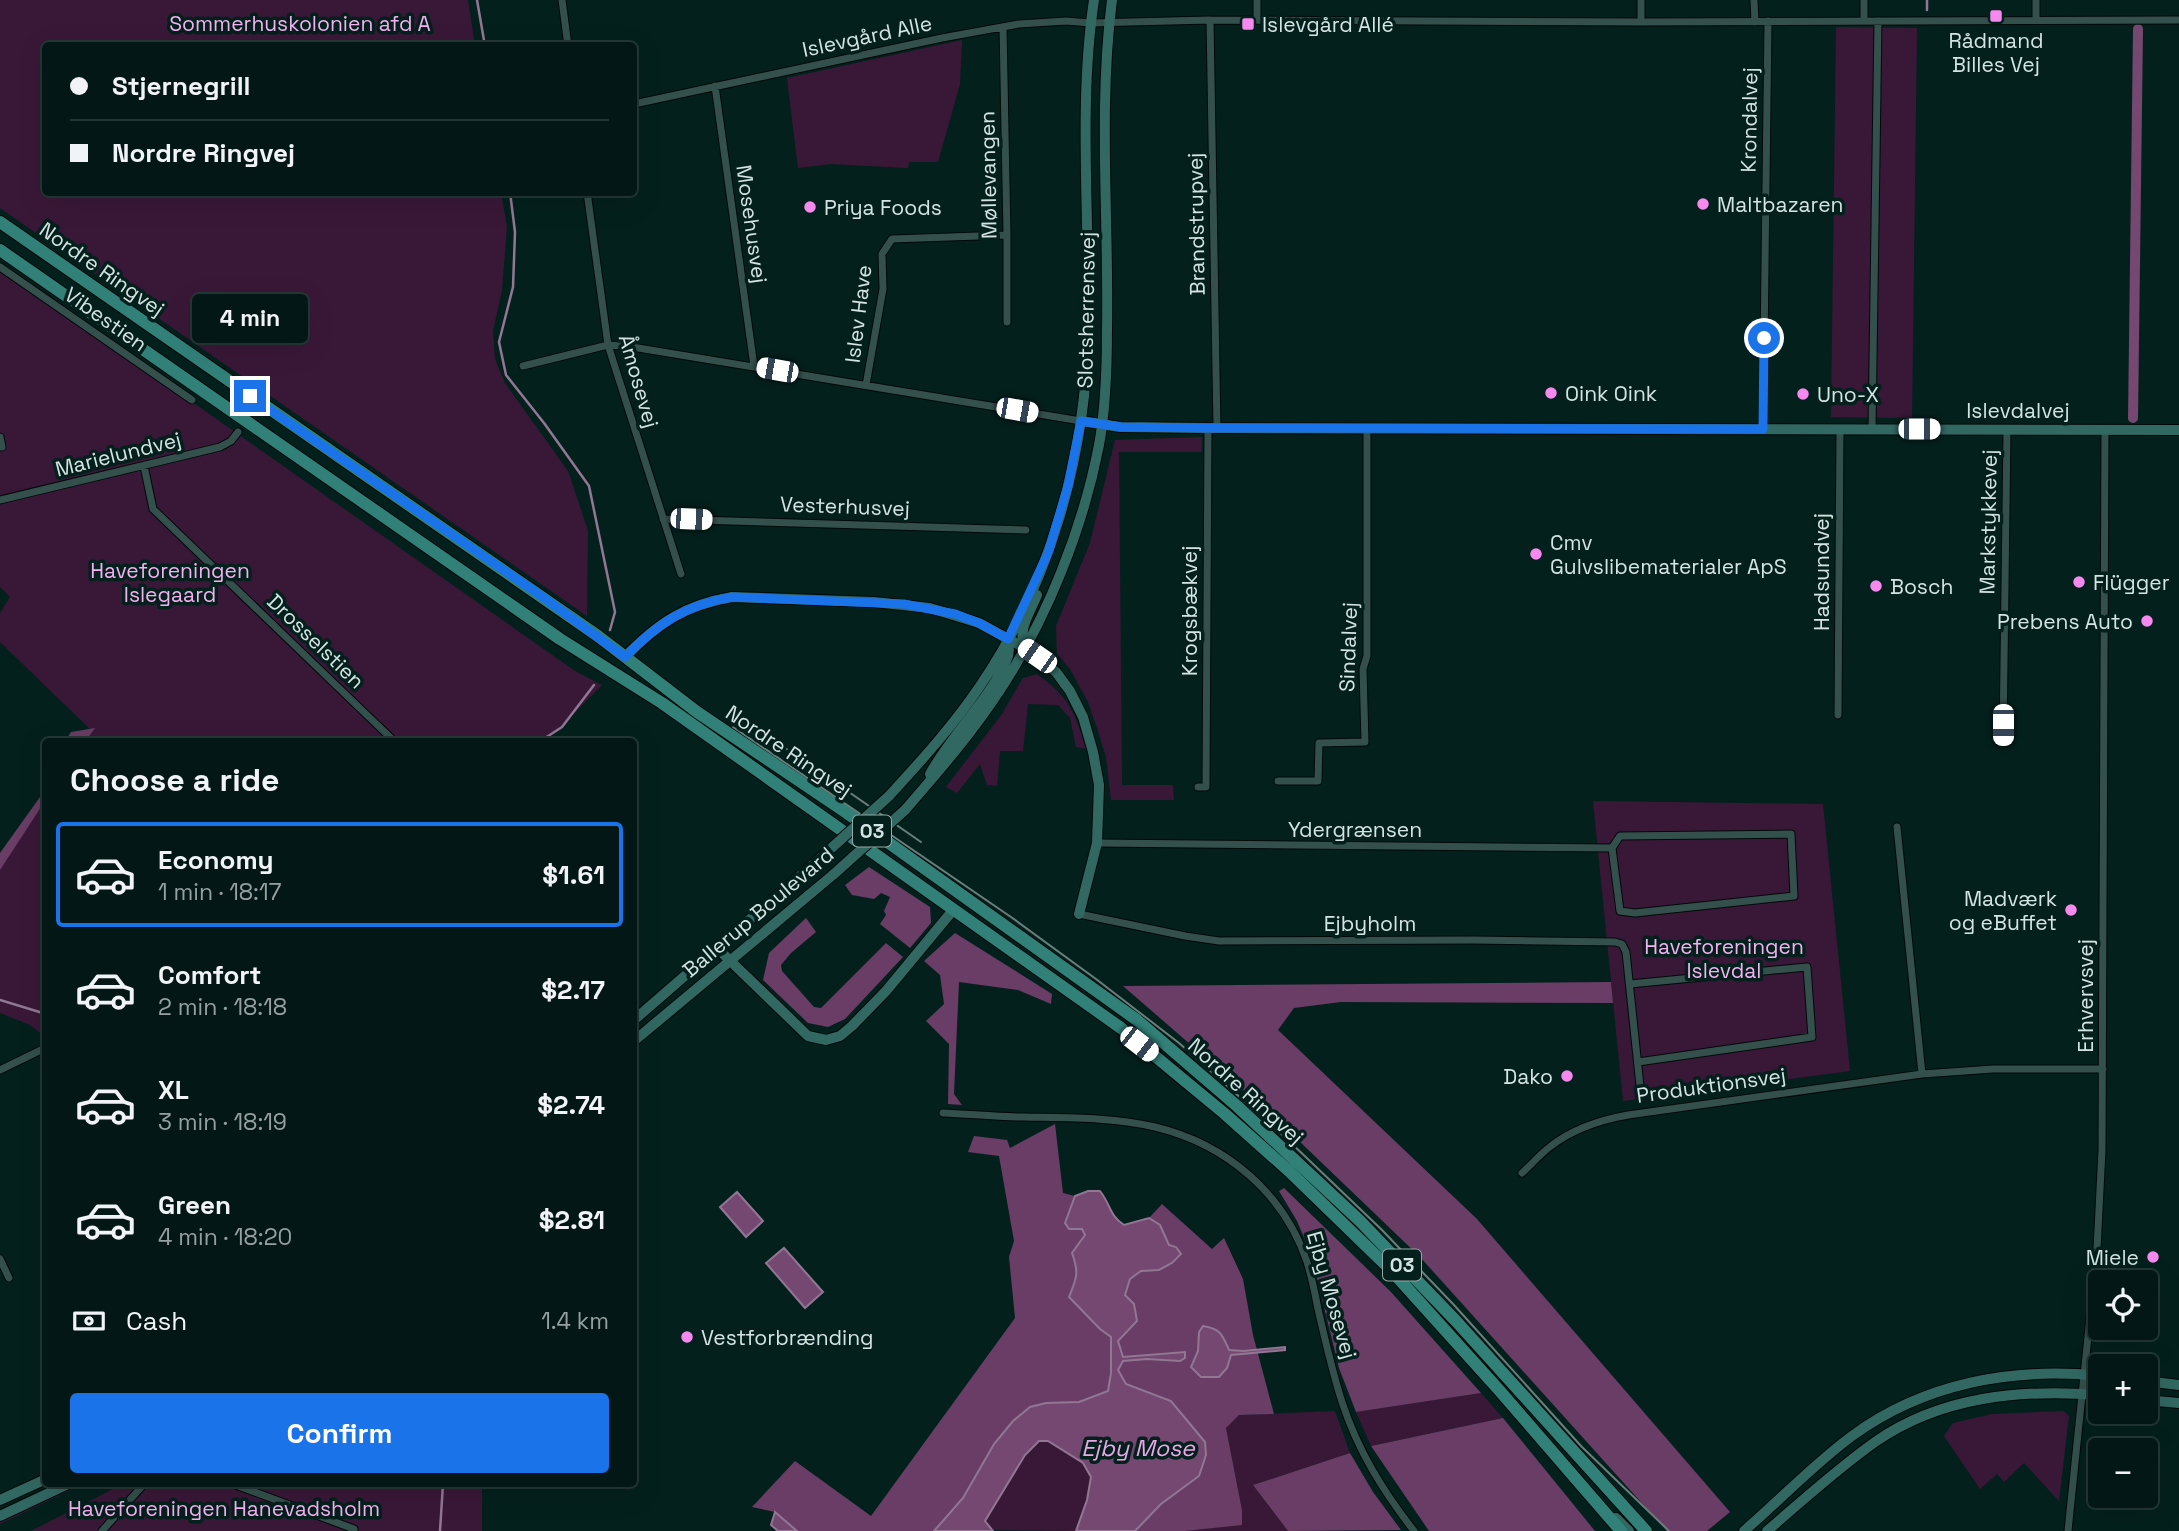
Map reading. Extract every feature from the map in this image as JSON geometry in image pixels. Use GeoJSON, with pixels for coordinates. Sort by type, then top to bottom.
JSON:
{"type":"FeatureCollection","features":[{"type":"Feature","properties":{"kind":"main road","name":"Nordre Ringvej"},"geometry":{"type":"LineString","coordinates":[[0,222],[540,595],[697,712],[847,813],[1137,1020],[1237,1106],[1360,1221],[1456,1321],[1646,1531]]}},
{"type":"Feature","properties":{"kind":"main road","name":"Nordre Ringvej"},"geometry":{"type":"LineString","coordinates":[[0,250],[560,639],[662,703],[1121,1028],[1289,1171],[1390,1269],[1621,1531]]}},
{"type":"Feature","properties":{"kind":"street"},"geometry":{"type":"LineString","coordinates":[[562,0],[567,42]]}},
{"type":"Feature","properties":{"kind":"street","name":"Slotsherrensvej"},"geometry":{"type":"LineString","coordinates":[[889,796],[951,726],[981,685],[1008,639],[1039,575],[1068,486],[1086,393],[1087,76],[1094,0]]}},
{"type":"Feature","properties":{"kind":"street","name":"Slotsherrensvej"},"geometry":{"type":"LineString","coordinates":[[905,810],[1000,690],[1025,648],[1066,558],[1099,445],[1107,330],[1105,75],[1112,0]]}},
{"type":"Feature","properties":{"kind":"street"},"geometry":{"type":"LineString","coordinates":[[1257,0],[1257,20]]}},
{"type":"Feature","properties":{"kind":"street"},"geometry":{"type":"LineString","coordinates":[[1641,0],[1641,22]]}},
{"type":"Feature","properties":{"kind":"street"},"geometry":{"type":"LineString","coordinates":[[1754,0],[1755,22]]}},
{"type":"Feature","properties":{"kind":"street"},"geometry":{"type":"LineString","coordinates":[[1864,0],[1864,21]]}},
{"type":"Feature","properties":{"kind":"street"},"geometry":{"type":"LineString","coordinates":[[2036,0],[2036,20]]}},
{"type":"Feature","properties":{"kind":"street","name":"Brandstrupvej"},"geometry":{"type":"LineString","coordinates":[[1210,20],[1212,428]]}},
{"type":"Feature","properties":{"kind":"street","name":"Islevgård Alle"},"geometry":{"type":"LineString","coordinates":[[637,103],[1003,27],[1066,21],[2179,20]]}},
{"type":"Feature","properties":{"kind":"street","name":"Krondalvej"},"geometry":{"type":"LineString","coordinates":[[1763,429],[1768,21]]}},
{"type":"Feature","properties":{"kind":"street"},"geometry":{"type":"LineString","coordinates":[[1872,429],[1878,21]]}},
{"type":"Feature","properties":{"kind":"street","name":"Møllevangen"},"geometry":{"type":"LineString","coordinates":[[1003,27],[1007,322]]}},
{"type":"Feature","properties":{"kind":"street","name":"Mosehusvej"},"geometry":{"type":"LineString","coordinates":[[715,86],[754,366]]}},
{"type":"Feature","properties":{"kind":"street","name":"Åmosevej"},"geometry":{"type":"LineString","coordinates":[[588,196],[608,345],[681,574]]}},
{"type":"Feature","properties":{"kind":"street","name":"Islev Have"},"geometry":{"type":"LineString","coordinates":[[866,386],[883,289],[882,254],[892,239],[1007,235]]}},
{"type":"Feature","properties":{"kind":"street","name":"Vibestien"},"geometry":{"type":"LineString","coordinates":[[0,267],[192,400]]}},
{"type":"Feature","properties":{"kind":"street"},"geometry":{"type":"LineString","coordinates":[[523,366],[608,345],[626,346],[1081,421]]}},
{"type":"Feature","properties":{"kind":"street","name":"Islevdalvej"},"geometry":{"type":"LineString","coordinates":[[1081,421],[1121,427],[1212,428],[2179,430]]}},
{"type":"Feature","properties":{"kind":"street","name":"Krogsbækvej"},"geometry":{"type":"LineString","coordinates":[[1198,787],[1206,787],[1212,428]]}},
{"type":"Feature","properties":{"kind":"street","name":"Sindalvej"},"geometry":{"type":"LineString","coordinates":[[1278,781],[1318,781],[1319,743],[1364,742],[1363,669],[1367,656],[1367,429]]}},
{"type":"Feature","properties":{"kind":"street","name":"Hadsundvej"},"geometry":{"type":"LineString","coordinates":[[1838,715],[1840,429]]}},
{"type":"Feature","properties":{"kind":"street","name":"Markstykkevej"},"geometry":{"type":"LineString","coordinates":[[2003,741],[2007,429]]}},
{"type":"Feature","properties":{"kind":"street","name":"Erhvervsvej"},"geometry":{"type":"LineString","coordinates":[[2068,1531],[2099,1213],[2103,1069],[2105,429]]}},
{"type":"Feature","properties":{"kind":"street","name":"Marielundvej"},"geometry":{"type":"LineString","coordinates":[[0,500],[220,447],[231,441],[238,432]]}},
{"type":"Feature","properties":{"kind":"street"},"geometry":{"type":"LineString","coordinates":[[0,437],[2,447]]}},
{"type":"Feature","properties":{"kind":"street","name":"Drosselstien"},"geometry":{"type":"LineString","coordinates":[[144,466],[153,509],[391,738]]}},
{"type":"Feature","properties":{"kind":"street","name":"Vesterhusvej"},"geometry":{"type":"LineString","coordinates":[[663,519],[1026,530]]}},
{"type":"Feature","properties":{"kind":"street","name":"Slotsherrensvej"},"geometry":{"type":"LineString","coordinates":[[1025,648],[1021,635],[1023,626],[1055,550],[1057,525]]}},
{"type":"Feature","properties":{"kind":"street"},"geometry":{"type":"LineString","coordinates":[[625,657],[653,630],[671,618],[711,601],[732,597],[904,604],[955,614],[979,623],[1025,648],[1056,672],[1070,691],[1083,717],[1093,752],[1098,785],[1097,844],[1079,914]]}},
{"type":"Feature","properties":{"kind":"street","name":"Slotsherrensvej"},"geometry":{"type":"LineString","coordinates":[[920,792],[938,760],[982,700],[1007,660],[1008,639]]}},
{"type":"Feature","properties":{"kind":"street","name":"Ballerup Boulevard"},"geometry":{"type":"LineString","coordinates":[[637,1017],[889,796]]}},
{"type":"Feature","properties":{"kind":"street","name":"Ballerup Boulevard"},"geometry":{"type":"LineString","coordinates":[[637,1038],[834,874],[905,810]]}},
{"type":"Feature","properties":{"kind":"street"},"geometry":{"type":"LineString","coordinates":[[1897,827],[1922,1074]]}},
{"type":"Feature","properties":{"kind":"street","name":"Ydergrænsen"},"geometry":{"type":"LineString","coordinates":[[1791,834],[1794,895],[1635,913],[1620,911],[1612,848],[1620,836],[1791,834]]}},
{"type":"Feature","properties":{"kind":"street","name":"Ydergrænsen"},"geometry":{"type":"LineString","coordinates":[[1097,844],[1612,848]]}},
{"type":"Feature","properties":{"kind":"street"},"geometry":{"type":"LineString","coordinates":[[717,948],[808,1036],[827,1040],[841,1036],[886,991],[954,909]]}},
{"type":"Feature","properties":{"kind":"street","name":"Ejbyholm"},"geometry":{"type":"LineString","coordinates":[[1079,914],[1219,941],[1473,940],[1622,944],[1626,952],[1640,1086]]}},
{"type":"Feature","properties":{"kind":"street"},"geometry":{"type":"LineString","coordinates":[[1630,985],[1807,967],[1812,1037],[1637,1062]]}},
{"type":"Feature","properties":{"kind":"street"},"geometry":{"type":"LineString","coordinates":[[0,1070],[42,1049]]}},
{"type":"Feature","properties":{"kind":"street","name":"Produktionsvej"},"geometry":{"type":"LineString","coordinates":[[1522,1173],[1570,1133],[1608,1118],[1922,1074],[1993,1069],[2103,1069]]}},
{"type":"Feature","properties":{"kind":"street","name":"Ejby Mosevej"},"geometry":{"type":"LineString","coordinates":[[943,1113],[1107,1119],[1156,1128],[1193,1140],[1221,1154],[1256,1179],[1292,1225],[1308,1264],[1327,1351],[1343,1405],[1366,1462],[1387,1496],[1414,1531]]}},
{"type":"Feature","properties":{"kind":"street"},"geometry":{"type":"LineString","coordinates":[[0,1259],[9,1278]]}},
{"type":"Feature","properties":{"kind":"street"},"geometry":{"type":"LineString","coordinates":[[1744,1531],[1835,1449],[1904,1405],[1939,1391],[2011,1375],[2049,1373],[2088,1375]]}},
{"type":"Feature","properties":{"kind":"street"},"geometry":{"type":"LineString","coordinates":[[2158,1382],[2179,1385]]}},
{"type":"Feature","properties":{"kind":"street"},"geometry":{"type":"LineString","coordinates":[[1767,1531],[1845,1464],[1876,1441],[1910,1422],[1946,1407],[1984,1398],[2022,1393],[2088,1394]]}},
{"type":"Feature","properties":{"kind":"street"},"geometry":{"type":"LineString","coordinates":[[2158,1400],[2179,1403]]}},
{"type":"Feature","properties":{"kind":"street"},"geometry":{"type":"LineString","coordinates":[[0,1500],[42,1481]]}},
{"type":"Feature","properties":{"kind":"street"},"geometry":{"type":"LineString","coordinates":[[0,1516],[62,1487]]}},
{"type":"Feature","properties":{"kind":"street"},"geometry":{"type":"LineString","coordinates":[[102,1531],[141,1487]]}},
{"type":"Feature","properties":{"kind":"street"},"geometry":{"type":"LineString","coordinates":[[241,1487],[354,1531]]}},
{"type":"Feature","properties":{"kind":"street"},"geometry":{"type":"LineString","coordinates":[[1585,1490],[1629,1531]]}},
{"type":"Feature","properties":{"kind":"green space","name":"Sommerhuskolonien afd A"},"geometry":{"type":"Polygon","coordinates":[[[0,0],[468,0],[475,42],[42,42],[42,196],[502,196],[507,226],[502,290],[493,331],[495,359],[505,383],[568,471],[588,531],[587,616],[0,208],[0,0]]]}},
{"type":"Feature","properties":{"kind":"green space"},"geometry":{"type":"Polygon","coordinates":[[[1836,27],[1917,28],[1912,418],[1831,417],[1836,27]]]}},
{"type":"Feature","properties":{"kind":"green space"},"geometry":{"type":"Polygon","coordinates":[[[962,40],[960,84],[938,162],[909,162],[908,168],[831,164],[798,168],[787,78],[962,40]]]}},
{"type":"Feature","properties":{"kind":"green space","name":"Haveforeningen Islegaard"},"geometry":{"type":"Polygon","coordinates":[[[0,267],[575,671],[602,685],[549,738],[86,738],[91,730],[0,642],[0,613],[10,597],[0,587],[0,267]]]}},
{"type":"Feature","properties":{"kind":"green space"},"geometry":{"type":"Polygon","coordinates":[[[1202,437],[1202,452],[1119,452],[1122,785],[1173,785],[1174,800],[1111,800],[1106,757],[1098,731],[1088,702],[1070,669],[1057,654],[1056,626],[1090,543],[1115,440],[1202,437]]]}},
{"type":"Feature","properties":{"kind":"green space"},"geometry":{"type":"Polygon","coordinates":[[[1037,674],[1056,690],[1069,706],[1087,749],[1076,747],[1070,718],[1058,705],[1028,704],[1023,751],[1000,751],[997,786],[987,785],[980,764],[957,793],[946,787],[1002,714],[1023,678],[1037,674]]]}},
{"type":"Feature","properties":{"kind":"green space","name":"Haveforeningen Islevdal"},"geometry":{"type":"Polygon","coordinates":[[[1593,801],[1823,804],[1850,1071],[1623,1101],[1593,801]]]}},
{"type":"Feature","properties":{"kind":"green space"},"geometry":{"type":"Polygon","coordinates":[[[42,804],[42,1034],[28,1024],[0,1013],[0,867],[42,804]]]}},
{"type":"Feature","properties":{"kind":"green space"},"geometry":{"type":"Polygon","coordinates":[[[1481,1393],[1503,1418],[1371,1446],[1356,1412],[1481,1393]]]}},
{"type":"Feature","properties":{"kind":"green space"},"geometry":{"type":"Polygon","coordinates":[[[1335,1411],[1350,1453],[1253,1485],[1288,1531],[1185,1531],[1242,1524],[1242,1510],[1226,1428],[1239,1415],[1335,1411]]]}},
{"type":"Feature","properties":{"kind":"green space"},"geometry":{"type":"Polygon","coordinates":[[[2064,1411],[2069,1416],[2059,1501],[2024,1463],[2004,1482],[1997,1474],[1980,1489],[1944,1436],[1953,1423],[1992,1414],[2064,1411]]]}},
{"type":"Feature","properties":{"kind":"green space"},"geometry":{"type":"Polygon","coordinates":[[[1039,1441],[1048,1441],[1083,1463],[1091,1478],[1087,1500],[1076,1531],[991,1530],[985,1521],[1025,1455],[1039,1441]]]}},
{"type":"Feature","properties":{"kind":"green space"},"geometry":{"type":"Polygon","coordinates":[[[71,1487],[77,1487],[0,1524],[0,1521],[71,1487]]]}},
{"type":"Feature","properties":{"kind":"green space","name":"Haveforeningen Hanevadsholm"},"geometry":{"type":"Polygon","coordinates":[[[115,1487],[482,1487],[482,1531],[31,1531],[115,1487]]]}},
{"type":"Feature","properties":{"kind":"shaded area"},"geometry":{"type":"Polygon","coordinates":[[[95,728],[88,738],[67,738],[71,732],[95,728]]]}},
{"type":"Feature","properties":{"kind":"shaded area"},"geometry":{"type":"Polygon","coordinates":[[[42,794],[42,806],[0,870],[0,853],[42,794]]]}},
{"type":"Feature","properties":{"kind":"shaded area"},"geometry":{"type":"Polygon","coordinates":[[[869,867],[930,907],[931,923],[910,948],[880,924],[886,915],[884,911],[890,897],[881,893],[874,899],[852,895],[845,885],[869,867]]]}},
{"type":"Feature","properties":{"kind":"shaded area"},"geometry":{"type":"Polygon","coordinates":[[[806,918],[816,932],[781,965],[782,971],[814,1007],[821,1008],[886,943],[903,957],[845,1019],[828,1027],[808,1023],[763,980],[769,953],[806,918]]]}},
{"type":"Feature","properties":{"kind":"shaded area"},"geometry":{"type":"Polygon","coordinates":[[[955,933],[1052,994],[1051,1004],[1018,990],[959,982],[954,1094],[962,1105],[948,1104],[949,1044],[926,1021],[944,1004],[940,975],[924,961],[955,933]]]}},
{"type":"Feature","properties":{"kind":"shaded area"},"geometry":{"type":"Polygon","coordinates":[[[1611,982],[1613,1003],[1341,1002],[1294,1008],[1278,1030],[1477,1219],[1730,1512],[1707,1531],[1667,1531],[1420,1257],[1273,1116],[1123,986],[1611,982]]]}},
{"type":"Feature","properties":{"kind":"shaded area"},"geometry":{"type":"Polygon","coordinates":[[[1055,1124],[1063,1193],[1075,1196],[1065,1223],[1069,1229],[1082,1229],[1086,1235],[1073,1253],[1076,1275],[1069,1297],[1111,1337],[1108,1391],[1079,1402],[1046,1403],[1013,1421],[994,1444],[963,1498],[934,1531],[797,1531],[775,1512],[752,1507],[795,1461],[871,1516],[1015,1318],[1009,1257],[1014,1241],[999,1156],[968,1152],[974,1136],[1007,1140],[1010,1148],[1055,1124]]]}},
{"type":"Feature","properties":{"kind":"shaded area"},"geometry":{"type":"Polygon","coordinates":[[[1284,1188],[1391,1292],[1481,1393],[1356,1412],[1339,1368],[1311,1254],[1297,1221],[1279,1191],[1284,1188]]]}},
{"type":"Feature","properties":{"kind":"shaded area"},"geometry":{"type":"Polygon","coordinates":[[[1162,1204],[1212,1249],[1224,1238],[1243,1279],[1253,1335],[1274,1414],[1239,1415],[1226,1428],[1242,1510],[1242,1525],[1185,1531],[1135,1531],[1161,1504],[1199,1476],[1205,1442],[1171,1401],[1126,1384],[1118,1370],[1118,1340],[1137,1321],[1125,1295],[1130,1279],[1141,1271],[1159,1270],[1172,1264],[1180,1254],[1169,1245],[1160,1225],[1149,1218],[1162,1204]]]}},
{"type":"Feature","properties":{"kind":"shaded area"},"geometry":{"type":"Polygon","coordinates":[[[1503,1418],[1595,1531],[1429,1531],[1371,1446],[1503,1418]]]}},
{"type":"Feature","properties":{"kind":"shaded area"},"geometry":{"type":"Polygon","coordinates":[[[1350,1453],[1373,1492],[1401,1530],[1288,1531],[1253,1485],[1350,1453]]]}},
{"type":"Feature","properties":{"kind":"water","name":"Ejby Mose"},"geometry":{"type":"Polygon","coordinates":[[[1088,1191],[1100,1191],[1113,1214],[1124,1225],[1149,1218],[1160,1225],[1169,1245],[1176,1247],[1181,1254],[1159,1270],[1141,1271],[1130,1279],[1125,1295],[1134,1304],[1137,1321],[1118,1341],[1123,1357],[1185,1352],[1185,1358],[1180,1361],[1123,1361],[1118,1370],[1126,1384],[1171,1401],[1205,1442],[1206,1455],[1199,1476],[1161,1504],[1135,1531],[1076,1531],[1087,1500],[1091,1477],[1083,1463],[1048,1441],[1039,1441],[1025,1455],[985,1521],[993,1531],[934,1531],[963,1498],[994,1444],[1013,1421],[1030,1407],[1046,1403],[1079,1402],[1108,1391],[1111,1337],[1069,1297],[1076,1275],[1072,1253],[1085,1235],[1082,1229],[1069,1229],[1065,1223],[1075,1196],[1088,1191]]]}},
{"type":"Feature","properties":{"kind":"water"},"geometry":{"type":"Polygon","coordinates":[[[737,1192],[763,1221],[746,1237],[720,1207],[737,1192]]]}},
{"type":"Feature","properties":{"kind":"water"},"geometry":{"type":"Polygon","coordinates":[[[784,1248],[823,1292],[805,1308],[766,1263],[784,1248]]]}},
{"type":"Feature","properties":{"kind":"water"},"geometry":{"type":"Polygon","coordinates":[[[1203,1326],[1220,1333],[1229,1350],[1285,1347],[1285,1350],[1231,1355],[1227,1368],[1219,1377],[1201,1377],[1191,1367],[1198,1351],[1199,1332],[1203,1326]]]}},
{"type":"Feature","properties":{"kind":"water"},"geometry":{"type":"Polygon","coordinates":[[[775,1512],[797,1531],[778,1531],[771,1525],[775,1512]]]}},
{"type":"Feature","properties":{"kind":"waterway"},"geometry":{"type":"LineString","coordinates":[[477,0],[484,42]]}},
{"type":"Feature","properties":{"kind":"waterway"},"geometry":{"type":"LineString","coordinates":[[1927,0],[1927,10]]}},
{"type":"Feature","properties":{"kind":"waterway"},"geometry":{"type":"LineString","coordinates":[[2133,418],[2138,29]]}},
{"type":"Feature","properties":{"kind":"waterway"},"geometry":{"type":"LineString","coordinates":[[510,196],[515,232],[513,287],[499,342],[506,375],[589,486],[615,612],[610,630]]}},
{"type":"Feature","properties":{"kind":"waterway"},"geometry":{"type":"LineString","coordinates":[[545,738],[562,727],[594,685]]}},
{"type":"Feature","properties":{"kind":"waterway"},"geometry":{"type":"LineString","coordinates":[[0,1000],[42,1013]]}},
{"type":"Feature","properties":{"kind":"waterway"},"geometry":{"type":"LineString","coordinates":[[440,1531],[443,1487]]}},
{"type":"Feature","properties":{"kind":"tram line"},"geometry":{"type":"LineString","coordinates":[[733,727],[1011,917],[1179,1043],[1289,1141],[1381,1229],[1454,1305],[1582,1447],[1669,1531]]}},
{"type":"Feature","properties":{"kind":"tram line"},"geometry":{"type":"LineString","coordinates":[[778,743],[921,842]]}},
{"type":"Feature","properties":{"kind":"place","name":"Rådmand Billes Vej"},"geometry":{"type":"Point","coordinates":[1996,16]}},
{"type":"Feature","properties":{"kind":"place","name":"Islevgård Allé"},"geometry":{"type":"Point","coordinates":[1248,24]}},
{"type":"Feature","properties":{"kind":"place","name":"Maltbazaren"},"geometry":{"type":"Point","coordinates":[1703,204]}},
{"type":"Feature","properties":{"kind":"place","name":"Priya Foods"},"geometry":{"type":"Point","coordinates":[810,207]}},
{"type":"Feature","properties":{"kind":"place","name":"Oink Oink"},"geometry":{"type":"Point","coordinates":[1551,393]}},
{"type":"Feature","properties":{"kind":"place","name":"Uno-X"},"geometry":{"type":"Point","coordinates":[1803,394]}},
{"type":"Feature","properties":{"kind":"place","name":"Cmv Gulvslibematerialer ApS"},"geometry":{"type":"Point","coordinates":[1536,554]}},
{"type":"Feature","properties":{"kind":"place","name":"Flügger"},"geometry":{"type":"Point","coordinates":[2079,582]}},
{"type":"Feature","properties":{"kind":"place","name":"Bosch"},"geometry":{"type":"Point","coordinates":[1876,586]}},
{"type":"Feature","properties":{"kind":"place","name":"Prebens Auto"},"geometry":{"type":"Point","coordinates":[2147,621]}},
{"type":"Feature","properties":{"kind":"place","name":"Madværk og eBuffet"},"geometry":{"type":"Point","coordinates":[2071,910]}},
{"type":"Feature","properties":{"kind":"place","name":"Dako"},"geometry":{"type":"Point","coordinates":[1567,1076]}},
{"type":"Feature","properties":{"kind":"place","name":"Miele"},"geometry":{"type":"Point","coordinates":[2153,1257]}},
{"type":"Feature","properties":{"kind":"place","name":"Vestforbrænding"},"geometry":{"type":"Point","coordinates":[687,1337]}},
{"type":"Feature","properties":{"kind":"route"},"geometry":{"type":"LineString","coordinates":[[250,396],[540,595],[625,657],[653,630],[671,618],[690,608],[732,597],[904,604],[955,614],[1008,639],[1048,553],[1068,486],[1081,421],[1121,427],[1763,429],[1764,338]]}}]}
